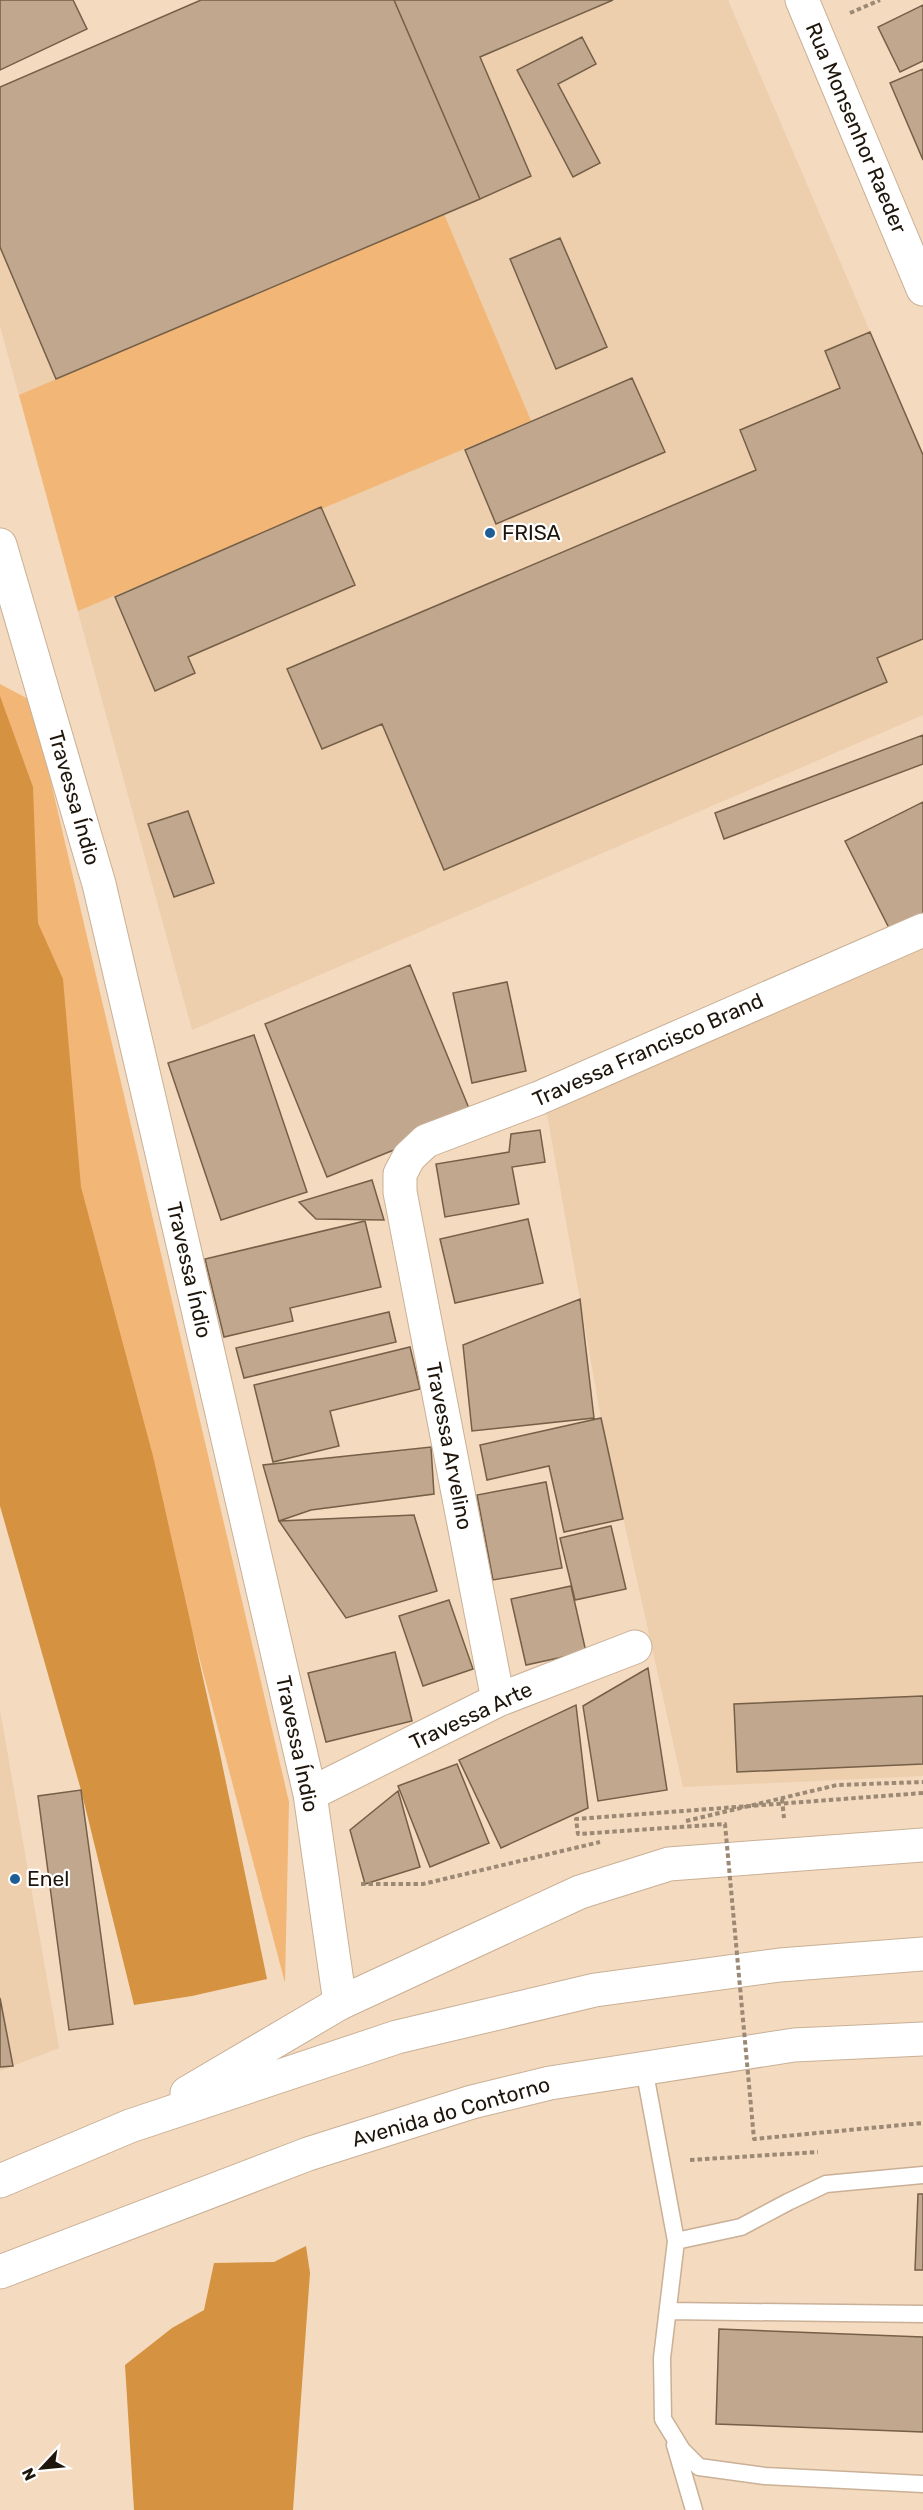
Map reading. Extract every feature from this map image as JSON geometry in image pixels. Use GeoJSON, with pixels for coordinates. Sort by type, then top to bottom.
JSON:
{"type":"FeatureCollection","features":[{"type":"Feature","properties":{"kind":"main road","name":"Rua Monsenhor Raeder"},"geometry":{"type":"LineString","coordinates":[[802,0],[923,289]]}},
{"type":"Feature","properties":{"kind":"main road","name":"Travessa Índio"},"geometry":{"type":"LineString","coordinates":[[0,545],[99,884],[310,1794],[340,2003]]}},
{"type":"Feature","properties":{"kind":"main road","name":"Travessa Francisco Brand"},"geometry":{"type":"LineString","coordinates":[[400,1192],[400,1174],[409,1157],[426,1141],[539,1098],[923,930]]}},
{"type":"Feature","properties":{"kind":"main road","name":"Travessa Arvelino"},"geometry":{"type":"LineString","coordinates":[[400,1192],[498,1700]]}},
{"type":"Feature","properties":{"kind":"main road","name":"Travessa Arte"},"geometry":{"type":"LineString","coordinates":[[310,1794],[498,1700],[635,1647]]}},
{"type":"Feature","properties":{"kind":"main road"},"geometry":{"type":"LineString","coordinates":[[130,2126],[340,2003],[580,1892],[669,1864],[923,1845]]}},
{"type":"Feature","properties":{"kind":"main road"},"geometry":{"type":"LineString","coordinates":[[0,2181],[130,2126],[397,2037],[595,1990],[780,1965],[923,1954]]}},
{"type":"Feature","properties":{"kind":"main road","name":"Avenida do Contorno"},"geometry":{"type":"LineString","coordinates":[[0,2271],[308,2154],[472,2102],[550,2083],[794,2045],[923,2039]]}},
{"type":"Feature","properties":{"kind":"lane"},"geometry":{"type":"LineString","coordinates":[[644,2068],[675,2241],[662,2358],[663,2419],[682,2450],[699,2467],[765,2476],[923,2484]]}},
{"type":"Feature","properties":{"kind":"lane"},"geometry":{"type":"LineString","coordinates":[[675,2241],[741,2227],[826,2184],[923,2175]]}},
{"type":"Feature","properties":{"kind":"lane"},"geometry":{"type":"LineString","coordinates":[[668,2311],[923,2314]]}},
{"type":"Feature","properties":{"kind":"lane"},"geometry":{"type":"LineString","coordinates":[[671,2432],[694,2510]]}},
{"type":"Feature","properties":{"kind":"path"},"geometry":{"type":"LineString","coordinates":[[923,1793],[576,1819],[578,1834],[725,1824],[754,2139],[923,2123]]}},
{"type":"Feature","properties":{"kind":"path"},"geometry":{"type":"LineString","coordinates":[[662,2162],[823,2152]]}},
{"type":"Feature","properties":{"kind":"shaded area","name":"FRISA"},"geometry":{"type":"Polygon","coordinates":[[[201,0],[728,0],[923,455],[923,715],[192,1030],[0,326],[0,87],[201,0]]]}},
{"type":"Feature","properties":{"kind":"shaded area"},"geometry":{"type":"Polygon","coordinates":[[[444,214],[531,421],[78,611],[19,395],[444,214]]]}},
{"type":"Feature","properties":{"kind":"shaded area"},"geometry":{"type":"Polygon","coordinates":[[[0,684],[32,701],[289,1802],[285,1983],[0,901],[0,684]]]}},
{"type":"Feature","properties":{"kind":"shaded area"},"geometry":{"type":"Polygon","coordinates":[[[0,696],[33,787],[38,923],[63,979],[81,1187],[153,1456],[219,1749],[267,1979],[192,1996],[134,2005],[81,1790],[0,1506],[0,696]]]}},
{"type":"Feature","properties":{"kind":"shaded area"},"geometry":{"type":"Polygon","coordinates":[[[923,945],[923,1776],[683,1787],[601,1418],[547,1114],[923,945]]]}},
{"type":"Feature","properties":{"kind":"shaded area","name":"Enel"},"geometry":{"type":"Polygon","coordinates":[[[0,1710],[59,2048],[0,2071],[0,1710]]]}},
{"type":"Feature","properties":{"kind":"shaded area"},"geometry":{"type":"Polygon","coordinates":[[[306,2246],[310,2273],[293,2510],[134,2510],[125,2365],[172,2328],[204,2310],[214,2263],[274,2262],[306,2246]]]}},
{"type":"Feature","properties":{"kind":"building"},"geometry":{"type":"Polygon","coordinates":[[[0,0],[73,0],[87,29],[0,70],[0,0]]]}},
{"type":"Feature","properties":{"kind":"building"},"geometry":{"type":"Polygon","coordinates":[[[201,0],[394,0],[480,199],[56,379],[0,247],[0,87],[201,0]]]}},
{"type":"Feature","properties":{"kind":"building"},"geometry":{"type":"Polygon","coordinates":[[[394,0],[613,0],[480,57],[531,176],[480,199],[394,0]]]}},
{"type":"Feature","properties":{"kind":"building"},"geometry":{"type":"Polygon","coordinates":[[[923,5],[923,61],[900,72],[878,27],[923,5]]]}},
{"type":"Feature","properties":{"kind":"building"},"geometry":{"type":"Polygon","coordinates":[[[582,37],[596,64],[558,84],[600,163],[573,177],[517,70],[582,37]]]}},
{"type":"Feature","properties":{"kind":"building"},"geometry":{"type":"Polygon","coordinates":[[[923,69],[923,160],[890,83],[923,69]]]}},
{"type":"Feature","properties":{"kind":"building"},"geometry":{"type":"Polygon","coordinates":[[[560,238],[607,347],[556,369],[510,259],[560,238]]]}},
{"type":"Feature","properties":{"kind":"building"},"geometry":{"type":"Polygon","coordinates":[[[870,332],[923,455],[923,639],[877,658],[887,682],[444,870],[382,724],[322,749],[287,669],[756,470],[740,430],[840,388],[825,351],[870,332]]]}},
{"type":"Feature","properties":{"kind":"building"},"geometry":{"type":"Polygon","coordinates":[[[632,378],[665,452],[496,524],[465,450],[632,378]]]}},
{"type":"Feature","properties":{"kind":"building"},"geometry":{"type":"Polygon","coordinates":[[[321,507],[355,585],[188,657],[195,673],[155,691],[115,597],[321,507]]]}},
{"type":"Feature","properties":{"kind":"building"},"geometry":{"type":"Polygon","coordinates":[[[923,735],[923,764],[724,839],[715,813],[923,735]]]}},
{"type":"Feature","properties":{"kind":"building"},"geometry":{"type":"Polygon","coordinates":[[[923,802],[923,913],[890,930],[845,841],[923,802]]]}},
{"type":"Feature","properties":{"kind":"building"},"geometry":{"type":"Polygon","coordinates":[[[188,811],[214,883],[174,897],[148,824],[188,811]]]}},
{"type":"Feature","properties":{"kind":"building"},"geometry":{"type":"Polygon","coordinates":[[[410,965],[473,1118],[327,1177],[265,1024],[410,965]]]}},
{"type":"Feature","properties":{"kind":"building"},"geometry":{"type":"Polygon","coordinates":[[[507,982],[526,1071],[472,1083],[453,993],[507,982]]]}},
{"type":"Feature","properties":{"kind":"building"},"geometry":{"type":"Polygon","coordinates":[[[254,1035],[307,1192],[221,1220],[168,1063],[254,1035]]]}},
{"type":"Feature","properties":{"kind":"building"},"geometry":{"type":"Polygon","coordinates":[[[540,1130],[545,1162],[512,1167],[519,1204],[445,1217],[436,1164],[509,1152],[511,1134],[540,1130]]]}},
{"type":"Feature","properties":{"kind":"building"},"geometry":{"type":"Polygon","coordinates":[[[372,1180],[384,1220],[316,1219],[299,1202],[372,1180]]]}},
{"type":"Feature","properties":{"kind":"building"},"geometry":{"type":"Polygon","coordinates":[[[528,1219],[543,1283],[455,1303],[440,1239],[528,1219]]]}},
{"type":"Feature","properties":{"kind":"building"},"geometry":{"type":"Polygon","coordinates":[[[365,1221],[381,1287],[290,1308],[293,1321],[224,1337],[205,1259],[365,1221]]]}},
{"type":"Feature","properties":{"kind":"building"},"geometry":{"type":"Polygon","coordinates":[[[580,1299],[594,1418],[472,1431],[463,1345],[580,1299]]]}},
{"type":"Feature","properties":{"kind":"building"},"geometry":{"type":"Polygon","coordinates":[[[389,1312],[396,1342],[244,1378],[236,1348],[389,1312]]]}},
{"type":"Feature","properties":{"kind":"building"},"geometry":{"type":"Polygon","coordinates":[[[410,1347],[420,1389],[330,1411],[339,1446],[273,1462],[254,1385],[410,1347]]]}},
{"type":"Feature","properties":{"kind":"building"},"geometry":{"type":"Polygon","coordinates":[[[601,1418],[623,1519],[564,1532],[549,1466],[487,1480],[480,1445],[601,1418]]]}},
{"type":"Feature","properties":{"kind":"building"},"geometry":{"type":"Polygon","coordinates":[[[431,1447],[434,1494],[311,1510],[279,1521],[263,1465],[431,1447]]]}},
{"type":"Feature","properties":{"kind":"building"},"geometry":{"type":"Polygon","coordinates":[[[546,1482],[562,1568],[493,1580],[477,1495],[546,1482]]]}},
{"type":"Feature","properties":{"kind":"building"},"geometry":{"type":"Polygon","coordinates":[[[414,1515],[437,1591],[346,1618],[279,1521],[414,1515]]]}},
{"type":"Feature","properties":{"kind":"building"},"geometry":{"type":"Polygon","coordinates":[[[611,1526],[626,1589],[575,1600],[560,1538],[611,1526]]]}},
{"type":"Feature","properties":{"kind":"building"},"geometry":{"type":"Polygon","coordinates":[[[571,1586],[586,1652],[526,1665],[511,1599],[571,1586]]]}},
{"type":"Feature","properties":{"kind":"building"},"geometry":{"type":"Polygon","coordinates":[[[449,1600],[473,1669],[423,1686],[399,1616],[449,1600]]]}},
{"type":"Feature","properties":{"kind":"building"},"geometry":{"type":"Polygon","coordinates":[[[395,1652],[412,1721],[326,1742],[308,1673],[395,1652]]]}},
{"type":"Feature","properties":{"kind":"building"},"geometry":{"type":"Polygon","coordinates":[[[648,1668],[667,1790],[598,1801],[583,1706],[648,1668]]]}},
{"type":"Feature","properties":{"kind":"building"},"geometry":{"type":"Polygon","coordinates":[[[923,1696],[923,1764],[737,1772],[734,1704],[923,1696]]]}},
{"type":"Feature","properties":{"kind":"building"},"geometry":{"type":"Polygon","coordinates":[[[576,1705],[588,1808],[501,1848],[459,1760],[576,1705]]]}},
{"type":"Feature","properties":{"kind":"building"},"geometry":{"type":"Polygon","coordinates":[[[457,1764],[489,1843],[430,1867],[398,1786],[457,1764]]]}},
{"type":"Feature","properties":{"kind":"building"},"geometry":{"type":"Polygon","coordinates":[[[81,1790],[113,2024],[69,2030],[38,1796],[81,1790]]]}},
{"type":"Feature","properties":{"kind":"building"},"geometry":{"type":"Polygon","coordinates":[[[398,1791],[420,1867],[365,1884],[350,1830],[398,1791]]]}},
{"type":"Feature","properties":{"kind":"building"},"geometry":{"type":"Polygon","coordinates":[[[0,1998],[13,2066],[0,2067],[0,1998]]]}},
{"type":"Feature","properties":{"kind":"building"},"geometry":{"type":"Polygon","coordinates":[[[918,2194],[923,2194],[923,2270],[915,2270],[918,2194]]]}},
{"type":"Feature","properties":{"kind":"building"},"geometry":{"type":"Polygon","coordinates":[[[719,2329],[923,2337],[923,2432],[716,2424],[719,2329]]]}},
{"type":"Feature","properties":{"kind":"place","name":"FRISA"},"geometry":{"type":"Point","coordinates":[490,533]}},
{"type":"Feature","properties":{"kind":"place","name":"Enel"},"geometry":{"type":"Point","coordinates":[15,1879]}}]}
